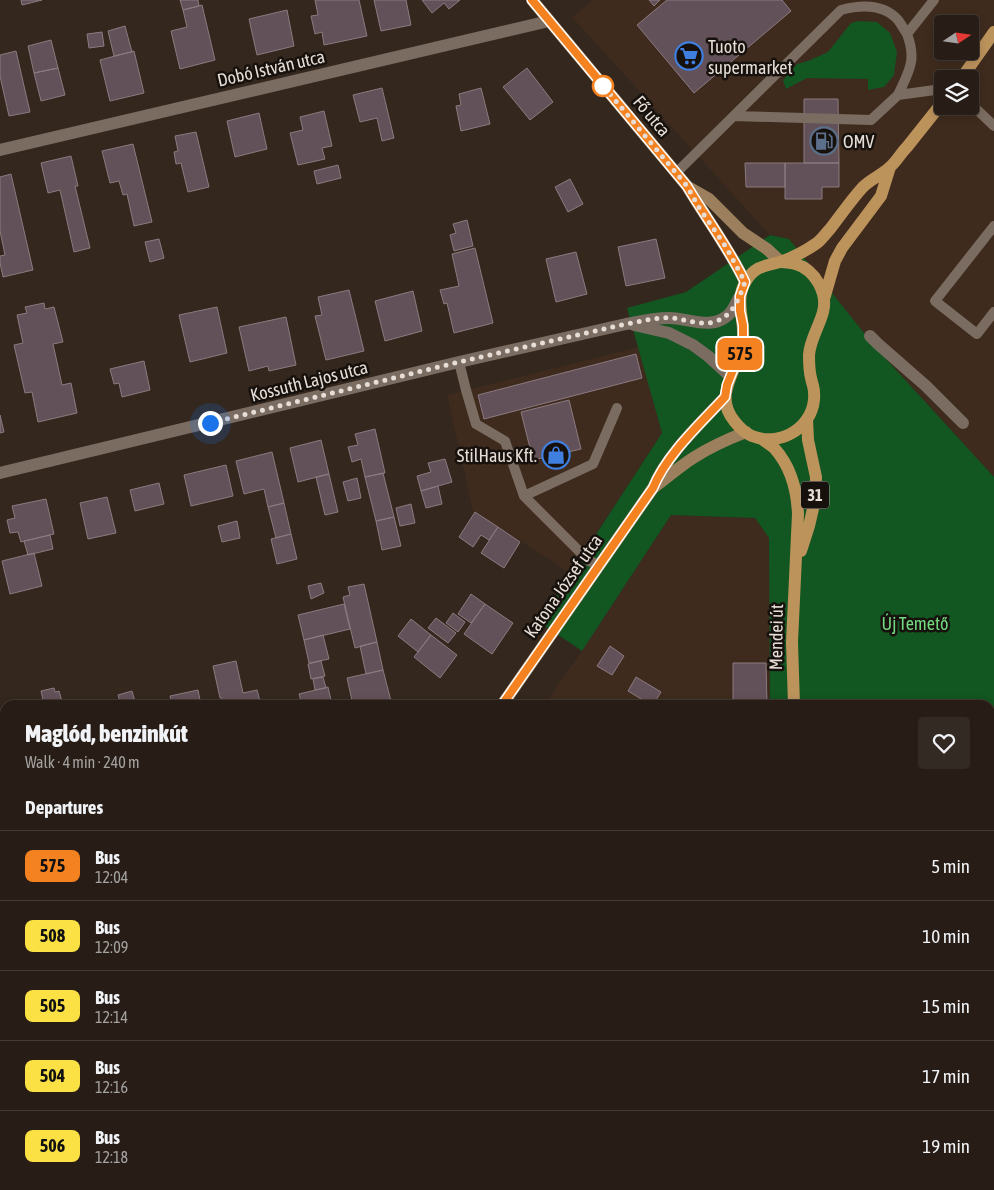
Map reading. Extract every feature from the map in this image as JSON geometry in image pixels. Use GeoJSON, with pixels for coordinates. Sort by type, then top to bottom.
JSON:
{"type":"FeatureCollection","features":[{"type":"Feature","properties":{"kind":"main road","name":"Fő utca"},"geometry":{"type":"LineString","coordinates":[[532,0],[687,186],[698,206],[726,247],[745,282]]}},
{"type":"Feature","properties":{"kind":"main road"},"geometry":{"type":"LineString","coordinates":[[967,70],[994,32]]}},
{"type":"Feature","properties":{"kind":"main road","name":"31"},"geometry":{"type":"LineString","coordinates":[[795,570],[798,514],[797,496],[793,480],[774,448],[760,438],[746,432],[731,418],[725,397],[727,385],[738,359],[743,339],[740,296],[745,282],[764,265],[781,262],[820,241],[864,186],[890,167],[934,113]]}},
{"type":"Feature","properties":{"kind":"main road","name":"31"},"geometry":{"type":"LineString","coordinates":[[760,438],[775,440],[786,437],[800,428],[811,414],[814,405],[814,392],[809,368],[810,346],[824,310],[824,300],[835,262],[842,248],[880,196],[890,167]]}},
{"type":"Feature","properties":{"kind":"main road","name":"Fő utca"},"geometry":{"type":"LineString","coordinates":[[687,186],[709,199],[743,233],[781,262]]}},
{"type":"Feature","properties":{"kind":"main road"},"geometry":{"type":"LineString","coordinates":[[781,262],[796,264],[808,271],[820,287],[824,300]]}},
{"type":"Feature","properties":{"kind":"main road","name":"Katona József utca"},"geometry":{"type":"LineString","coordinates":[[506,700],[653,488],[658,474],[725,397]]}},
{"type":"Feature","properties":{"kind":"main road","name":"31"},"geometry":{"type":"LineString","coordinates":[[795,570],[815,500],[816,477],[808,440],[807,419]]}},
{"type":"Feature","properties":{"kind":"main road","name":"Katona József utca"},"geometry":{"type":"LineString","coordinates":[[653,488],[717,444],[746,432]]}},
{"type":"Feature","properties":{"kind":"main road","name":"Mendei út"},"geometry":{"type":"LineString","coordinates":[[794,700],[792,642],[795,570]]}},
{"type":"Feature","properties":{"kind":"street","name":"Dobó István utca"},"geometry":{"type":"LineString","coordinates":[[0,150],[549,21]]}},
{"type":"Feature","properties":{"kind":"street","name":"Kossuth Lajos utca"},"geometry":{"type":"LineString","coordinates":[[0,474],[459,362],[626,324],[652,319],[671,318],[701,323],[713,322],[728,316],[740,296]]}},
{"type":"Feature","properties":{"kind":"street","name":"Kossuth Lajos utca"},"geometry":{"type":"LineString","coordinates":[[626,324],[669,333],[693,345],[730,376]]}},
{"type":"Feature","properties":{"kind":"street"},"geometry":{"type":"LineString","coordinates":[[870,336],[926,386],[963,423]]}},
{"type":"Feature","properties":{"kind":"lane"},"geometry":{"type":"LineString","coordinates":[[907,34],[934,0]]}},
{"type":"Feature","properties":{"kind":"lane"},"geometry":{"type":"LineString","coordinates":[[676,173],[841,10],[869,6],[878,8],[891,13],[907,34],[912,56],[909,70],[898,95],[871,120],[734,116]]}},
{"type":"Feature","properties":{"kind":"lane"},"geometry":{"type":"LineString","coordinates":[[898,95],[934,90]]}},
{"type":"Feature","properties":{"kind":"lane"},"geometry":{"type":"LineString","coordinates":[[979,112],[994,126]]}},
{"type":"Feature","properties":{"kind":"lane"},"geometry":{"type":"LineString","coordinates":[[994,226],[935,301],[977,334],[994,312]]}},
{"type":"Feature","properties":{"kind":"lane"},"geometry":{"type":"LineString","coordinates":[[459,362],[476,424],[505,441],[524,496],[589,561],[600,565]]}},
{"type":"Feature","properties":{"kind":"lane"},"geometry":{"type":"LineString","coordinates":[[524,496],[593,464],[617,408]]}},
{"type":"Feature","properties":{"kind":"shaded area"},"geometry":{"type":"Polygon","coordinates":[[[593,0],[994,0],[994,477],[876,348],[789,239],[770,235],[572,17],[593,0]]]}},
{"type":"Feature","properties":{"kind":"shaded area"},"geometry":{"type":"Polygon","coordinates":[[[639,347],[662,433],[570,573],[473,510],[447,395],[639,347]]]}},
{"type":"Feature","properties":{"kind":"shaded area"},"geometry":{"type":"Polygon","coordinates":[[[671,515],[755,518],[769,538],[770,700],[548,700],[671,515]]]}},
{"type":"Feature","properties":{"kind":"green space"},"geometry":{"type":"Polygon","coordinates":[[[859,21],[877,22],[890,33],[897,52],[894,75],[884,87],[868,90],[868,79],[807,78],[786,89],[783,80],[797,64],[828,52],[851,23],[859,21]]]}},
{"type":"Feature","properties":{"kind":"green space","name":"Új Temető"},"geometry":{"type":"Polygon","coordinates":[[[770,235],[789,239],[876,348],[994,477],[994,700],[770,700],[769,538],[755,518],[671,515],[582,651],[539,622],[662,433],[627,308],[686,292],[770,235]]]}},
{"type":"Feature","properties":{"kind":"building"},"geometry":{"type":"Polygon","coordinates":[[[21,0],[42,0],[22,5],[21,0]]]}},
{"type":"Feature","properties":{"kind":"building"},"geometry":{"type":"Polygon","coordinates":[[[180,0],[198,0],[199,6],[183,10],[180,0]]]}},
{"type":"Feature","properties":{"kind":"building"},"geometry":{"type":"Polygon","coordinates":[[[315,0],[359,0],[367,36],[324,45],[322,32],[315,34],[311,16],[318,15],[315,0]]]}},
{"type":"Feature","properties":{"kind":"building"},"geometry":{"type":"Polygon","coordinates":[[[374,0],[406,0],[411,25],[381,31],[374,0]]]}},
{"type":"Feature","properties":{"kind":"building"},"geometry":{"type":"Polygon","coordinates":[[[422,0],[460,0],[449,9],[444,3],[432,13],[422,0]]]}},
{"type":"Feature","properties":{"kind":"building"},"geometry":{"type":"Polygon","coordinates":[[[649,0],[660,0],[654,6],[649,0]]]}},
{"type":"Feature","properties":{"kind":"building"},"geometry":{"type":"Polygon","coordinates":[[[667,0],[782,0],[791,11],[694,93],[637,25],[667,0]]]}},
{"type":"Feature","properties":{"kind":"building"},"geometry":{"type":"Polygon","coordinates":[[[202,5],[215,60],[180,69],[171,31],[187,27],[183,10],[202,5]]]}},
{"type":"Feature","properties":{"kind":"building"},"geometry":{"type":"Polygon","coordinates":[[[287,10],[294,46],[257,55],[249,19],[287,10]]]}},
{"type":"Feature","properties":{"kind":"building"},"geometry":{"type":"Polygon","coordinates":[[[125,26],[132,52],[114,56],[108,31],[125,26]]]}},
{"type":"Feature","properties":{"kind":"building"},"geometry":{"type":"Polygon","coordinates":[[[102,32],[104,46],[89,48],[87,34],[102,32]]]}},
{"type":"Feature","properties":{"kind":"building"},"geometry":{"type":"Polygon","coordinates":[[[51,40],[58,68],[34,73],[28,46],[51,40]]]}},
{"type":"Feature","properties":{"kind":"building"},"geometry":{"type":"Polygon","coordinates":[[[16,51],[30,112],[9,116],[0,76],[0,55],[16,51]]]}},
{"type":"Feature","properties":{"kind":"building"},"geometry":{"type":"Polygon","coordinates":[[[134,51],[144,93],[110,101],[100,60],[134,51]]]}},
{"type":"Feature","properties":{"kind":"building"},"geometry":{"type":"Polygon","coordinates":[[[58,68],[65,95],[41,101],[34,73],[58,68]]]}},
{"type":"Feature","properties":{"kind":"building"},"geometry":{"type":"Polygon","coordinates":[[[527,68],[553,102],[530,120],[503,87],[527,68]]]}},
{"type":"Feature","properties":{"kind":"building"},"geometry":{"type":"Polygon","coordinates":[[[382,88],[394,138],[382,141],[377,118],[360,122],[353,95],[382,88]]]}},
{"type":"Feature","properties":{"kind":"building"},"geometry":{"type":"Polygon","coordinates":[[[481,88],[490,124],[461,131],[456,106],[461,105],[459,94],[481,88]]]}},
{"type":"Feature","properties":{"kind":"building"},"geometry":{"type":"Polygon","coordinates":[[[804,99],[838,99],[839,163],[804,163],[804,99]]]}},
{"type":"Feature","properties":{"kind":"building"},"geometry":{"type":"Polygon","coordinates":[[[324,111],[332,146],[322,148],[325,159],[298,165],[290,133],[303,130],[300,117],[324,111]]]}},
{"type":"Feature","properties":{"kind":"building"},"geometry":{"type":"Polygon","coordinates":[[[259,113],[267,149],[235,157],[227,121],[259,113]]]}},
{"type":"Feature","properties":{"kind":"building"},"geometry":{"type":"Polygon","coordinates":[[[196,132],[209,187],[188,192],[181,163],[176,164],[174,152],[178,151],[175,136],[196,132]]]}},
{"type":"Feature","properties":{"kind":"building"},"geometry":{"type":"Polygon","coordinates":[[[133,144],[152,222],[134,226],[127,194],[123,195],[119,181],[110,183],[102,151],[133,144]]]}},
{"type":"Feature","properties":{"kind":"building"},"geometry":{"type":"Polygon","coordinates":[[[71,156],[78,186],[75,186],[90,248],[74,252],[60,190],[48,193],[41,163],[71,156]]]}},
{"type":"Feature","properties":{"kind":"building"},"geometry":{"type":"Polygon","coordinates":[[[745,163],[785,163],[785,187],[746,187],[745,163]]]}},
{"type":"Feature","properties":{"kind":"building"},"geometry":{"type":"Polygon","coordinates":[[[785,163],[839,163],[839,187],[822,187],[822,199],[785,199],[785,163]]]}},
{"type":"Feature","properties":{"kind":"building"},"geometry":{"type":"Polygon","coordinates":[[[338,165],[341,178],[317,184],[314,171],[338,165]]]}},
{"type":"Feature","properties":{"kind":"building"},"geometry":{"type":"Polygon","coordinates":[[[11,174],[33,270],[3,277],[0,256],[5,255],[0,231],[0,177],[11,174]]]}},
{"type":"Feature","properties":{"kind":"building"},"geometry":{"type":"Polygon","coordinates":[[[570,179],[583,204],[568,212],[555,187],[570,179]]]}},
{"type":"Feature","properties":{"kind":"building"},"geometry":{"type":"Polygon","coordinates":[[[467,220],[473,246],[454,251],[450,235],[456,233],[453,224],[467,220]]]}},
{"type":"Feature","properties":{"kind":"building"},"geometry":{"type":"Polygon","coordinates":[[[159,239],[164,258],[150,262],[145,242],[159,239]]]}},
{"type":"Feature","properties":{"kind":"building"},"geometry":{"type":"Polygon","coordinates":[[[656,239],[665,278],[626,286],[618,247],[656,239]]]}},
{"type":"Feature","properties":{"kind":"building"},"geometry":{"type":"Polygon","coordinates":[[[475,248],[493,323],[454,333],[447,303],[444,304],[440,290],[459,286],[452,254],[475,248]]]}},
{"type":"Feature","properties":{"kind":"building"},"geometry":{"type":"Polygon","coordinates":[[[576,252],[587,294],[556,302],[546,259],[576,252]]]}},
{"type":"Feature","properties":{"kind":"building"},"geometry":{"type":"Polygon","coordinates":[[[349,290],[364,351],[326,360],[315,316],[322,315],[318,297],[349,290]]]}},
{"type":"Feature","properties":{"kind":"building"},"geometry":{"type":"Polygon","coordinates":[[[413,291],[422,331],[385,341],[375,301],[413,291]]]}},
{"type":"Feature","properties":{"kind":"building"},"geometry":{"type":"Polygon","coordinates":[[[44,303],[45,309],[54,307],[63,342],[53,344],[62,385],[71,383],[77,413],[38,422],[32,392],[25,393],[14,345],[23,343],[17,315],[27,313],[25,307],[44,303]]]}},
{"type":"Feature","properties":{"kind":"building"},"geometry":{"type":"Polygon","coordinates":[[[217,307],[227,353],[190,362],[179,315],[217,307]]]}},
{"type":"Feature","properties":{"kind":"building"},"geometry":{"type":"Polygon","coordinates":[[[286,317],[296,365],[269,371],[268,366],[249,371],[239,327],[286,317]]]}},
{"type":"Feature","properties":{"kind":"building"},"geometry":{"type":"Polygon","coordinates":[[[636,354],[642,378],[484,419],[478,395],[636,354]]]}},
{"type":"Feature","properties":{"kind":"building"},"geometry":{"type":"Polygon","coordinates":[[[144,361],[150,390],[122,397],[119,383],[114,384],[110,369],[144,361]]]}},
{"type":"Feature","properties":{"kind":"building"},"geometry":{"type":"Polygon","coordinates":[[[569,400],[581,449],[533,460],[521,412],[569,400]]]}},
{"type":"Feature","properties":{"kind":"building"},"geometry":{"type":"Polygon","coordinates":[[[0,415],[4,432],[0,433],[0,415]]]}},
{"type":"Feature","properties":{"kind":"building"},"geometry":{"type":"Polygon","coordinates":[[[375,429],[385,473],[365,477],[361,459],[352,462],[348,447],[358,445],[355,434],[375,429]]]}},
{"type":"Feature","properties":{"kind":"building"},"geometry":{"type":"Polygon","coordinates":[[[321,440],[329,474],[298,482],[290,448],[321,440]]]}},
{"type":"Feature","properties":{"kind":"building"},"geometry":{"type":"Polygon","coordinates":[[[272,452],[284,503],[268,507],[264,489],[244,494],[236,461],[272,452]]]}},
{"type":"Feature","properties":{"kind":"building"},"geometry":{"type":"Polygon","coordinates":[[[445,459],[452,482],[421,491],[417,476],[431,472],[428,463],[445,459]]]}},
{"type":"Feature","properties":{"kind":"building"},"geometry":{"type":"Polygon","coordinates":[[[226,465],[233,496],[191,506],[184,475],[226,465]]]}},
{"type":"Feature","properties":{"kind":"building"},"geometry":{"type":"Polygon","coordinates":[[[383,473],[394,517],[376,521],[365,477],[383,473]]]}},
{"type":"Feature","properties":{"kind":"building"},"geometry":{"type":"Polygon","coordinates":[[[329,474],[338,512],[325,515],[316,477],[329,474]]]}},
{"type":"Feature","properties":{"kind":"building"},"geometry":{"type":"Polygon","coordinates":[[[357,478],[361,498],[348,501],[343,482],[357,478]]]}},
{"type":"Feature","properties":{"kind":"building"},"geometry":{"type":"Polygon","coordinates":[[[159,483],[164,504],[135,511],[130,490],[159,483]]]}},
{"type":"Feature","properties":{"kind":"building"},"geometry":{"type":"Polygon","coordinates":[[[438,486],[442,504],[426,508],[421,491],[438,486]]]}},
{"type":"Feature","properties":{"kind":"building"},"geometry":{"type":"Polygon","coordinates":[[[107,497],[116,533],[88,539],[80,503],[107,497]]]}},
{"type":"Feature","properties":{"kind":"building"},"geometry":{"type":"Polygon","coordinates":[[[46,499],[54,534],[21,542],[18,532],[10,533],[7,520],[15,518],[12,506],[46,499]]]}},
{"type":"Feature","properties":{"kind":"building"},"geometry":{"type":"Polygon","coordinates":[[[284,503],[291,534],[276,538],[268,507],[284,503]]]}},
{"type":"Feature","properties":{"kind":"building"},"geometry":{"type":"Polygon","coordinates":[[[411,504],[415,523],[400,526],[396,508],[411,504]]]}},
{"type":"Feature","properties":{"kind":"building"},"geometry":{"type":"Polygon","coordinates":[[[475,512],[498,527],[489,540],[481,535],[473,547],[459,537],[475,512]]]}},
{"type":"Feature","properties":{"kind":"building"},"geometry":{"type":"Polygon","coordinates":[[[394,517],[401,546],[382,550],[376,521],[394,517]]]}},
{"type":"Feature","properties":{"kind":"building"},"geometry":{"type":"Polygon","coordinates":[[[237,521],[240,538],[222,542],[218,526],[237,521]]]}},
{"type":"Feature","properties":{"kind":"building"},"geometry":{"type":"Polygon","coordinates":[[[498,527],[520,542],[504,568],[481,553],[498,527]]]}},
{"type":"Feature","properties":{"kind":"building"},"geometry":{"type":"Polygon","coordinates":[[[291,534],[297,559],[277,564],[271,539],[291,534]]]}},
{"type":"Feature","properties":{"kind":"building"},"geometry":{"type":"Polygon","coordinates":[[[50,535],[53,549],[28,555],[24,541],[50,535]]]}},
{"type":"Feature","properties":{"kind":"building"},"geometry":{"type":"Polygon","coordinates":[[[34,553],[42,586],[10,594],[2,561],[34,553]]]}},
{"type":"Feature","properties":{"kind":"building"},"geometry":{"type":"Polygon","coordinates":[[[321,583],[324,593],[311,599],[308,586],[321,583]]]}},
{"type":"Feature","properties":{"kind":"building"},"geometry":{"type":"Polygon","coordinates":[[[364,584],[377,642],[355,648],[343,597],[350,595],[348,587],[364,584]]]}},
{"type":"Feature","properties":{"kind":"building"},"geometry":{"type":"Polygon","coordinates":[[[471,594],[485,604],[471,623],[458,614],[471,594]]]}},
{"type":"Feature","properties":{"kind":"building"},"geometry":{"type":"Polygon","coordinates":[[[344,604],[350,629],[304,640],[298,615],[344,604]]]}},
{"type":"Feature","properties":{"kind":"building"},"geometry":{"type":"Polygon","coordinates":[[[485,604],[513,623],[492,654],[464,634],[485,604]]]}},
{"type":"Feature","properties":{"kind":"building"},"geometry":{"type":"Polygon","coordinates":[[[453,613],[465,622],[458,632],[446,623],[453,613]]]}},
{"type":"Feature","properties":{"kind":"building"},"geometry":{"type":"Polygon","coordinates":[[[436,618],[456,633],[448,643],[428,628],[436,618]]]}},
{"type":"Feature","properties":{"kind":"building"},"geometry":{"type":"Polygon","coordinates":[[[411,619],[431,635],[418,652],[398,636],[411,619]]]}},
{"type":"Feature","properties":{"kind":"building"},"geometry":{"type":"Polygon","coordinates":[[[323,635],[329,659],[309,663],[304,640],[323,635]]]}},
{"type":"Feature","properties":{"kind":"building"},"geometry":{"type":"Polygon","coordinates":[[[431,635],[457,655],[440,678],[414,657],[431,635]]]}},
{"type":"Feature","properties":{"kind":"building"},"geometry":{"type":"Polygon","coordinates":[[[377,642],[383,670],[366,674],[360,646],[377,642]]]}},
{"type":"Feature","properties":{"kind":"building"},"geometry":{"type":"Polygon","coordinates":[[[610,646],[624,656],[612,675],[597,666],[610,646]]]}},
{"type":"Feature","properties":{"kind":"building"},"geometry":{"type":"Polygon","coordinates":[[[236,661],[243,693],[257,690],[260,700],[223,700],[220,698],[213,666],[236,661]]]}},
{"type":"Feature","properties":{"kind":"building"},"geometry":{"type":"Polygon","coordinates":[[[321,661],[325,676],[311,679],[308,664],[321,661]]]}},
{"type":"Feature","properties":{"kind":"building"},"geometry":{"type":"Polygon","coordinates":[[[733,663],[766,663],[767,700],[733,700],[733,663]]]}},
{"type":"Feature","properties":{"kind":"building"},"geometry":{"type":"Polygon","coordinates":[[[383,670],[391,700],[352,700],[347,678],[383,670]]]}},
{"type":"Feature","properties":{"kind":"building"},"geometry":{"type":"Polygon","coordinates":[[[323,677],[326,688],[315,690],[313,679],[323,677]]]}},
{"type":"Feature","properties":{"kind":"building"},"geometry":{"type":"Polygon","coordinates":[[[636,677],[661,692],[656,700],[643,700],[628,691],[636,677]]]}},
{"type":"Feature","properties":{"kind":"building"},"geometry":{"type":"Polygon","coordinates":[[[328,687],[331,700],[301,700],[299,694],[328,687]]]}},
{"type":"Feature","properties":{"kind":"building"},"geometry":{"type":"Polygon","coordinates":[[[54,688],[55,692],[59,691],[62,700],[43,700],[41,691],[54,688]]]}},
{"type":"Feature","properties":{"kind":"building"},"geometry":{"type":"Polygon","coordinates":[[[198,690],[200,700],[171,700],[170,696],[198,690]]]}},
{"type":"Feature","properties":{"kind":"building"},"geometry":{"type":"Polygon","coordinates":[[[132,691],[135,700],[120,700],[118,695],[132,691]]]}},
{"type":"Feature","properties":{"kind":"bus line","name":"575"},"geometry":{"type":"LineString","coordinates":[[505,700],[653,488],[658,474],[725,397],[727,385],[738,359],[743,339],[740,296],[745,282],[726,247],[698,206],[687,186],[532,0]]}},
{"type":"Feature","properties":{"kind":"place","name":"Tuoto supermarket"},"geometry":{"type":"Point","coordinates":[689,56]}},
{"type":"Feature","properties":{"kind":"place","name":"OMV"},"geometry":{"type":"Point","coordinates":[824,141]}},
{"type":"Feature","properties":{"kind":"place","name":"StilHaus Kft."},"geometry":{"type":"Point","coordinates":[556,455]}},
{"type":"Feature","properties":{"kind":"route"},"geometry":{"type":"LineString","coordinates":[[210,423],[459,362],[626,324],[652,319],[671,318],[701,323],[713,322],[728,316],[740,296],[745,282],[738,268],[687,186],[600,82],[603,86]]}}]}
